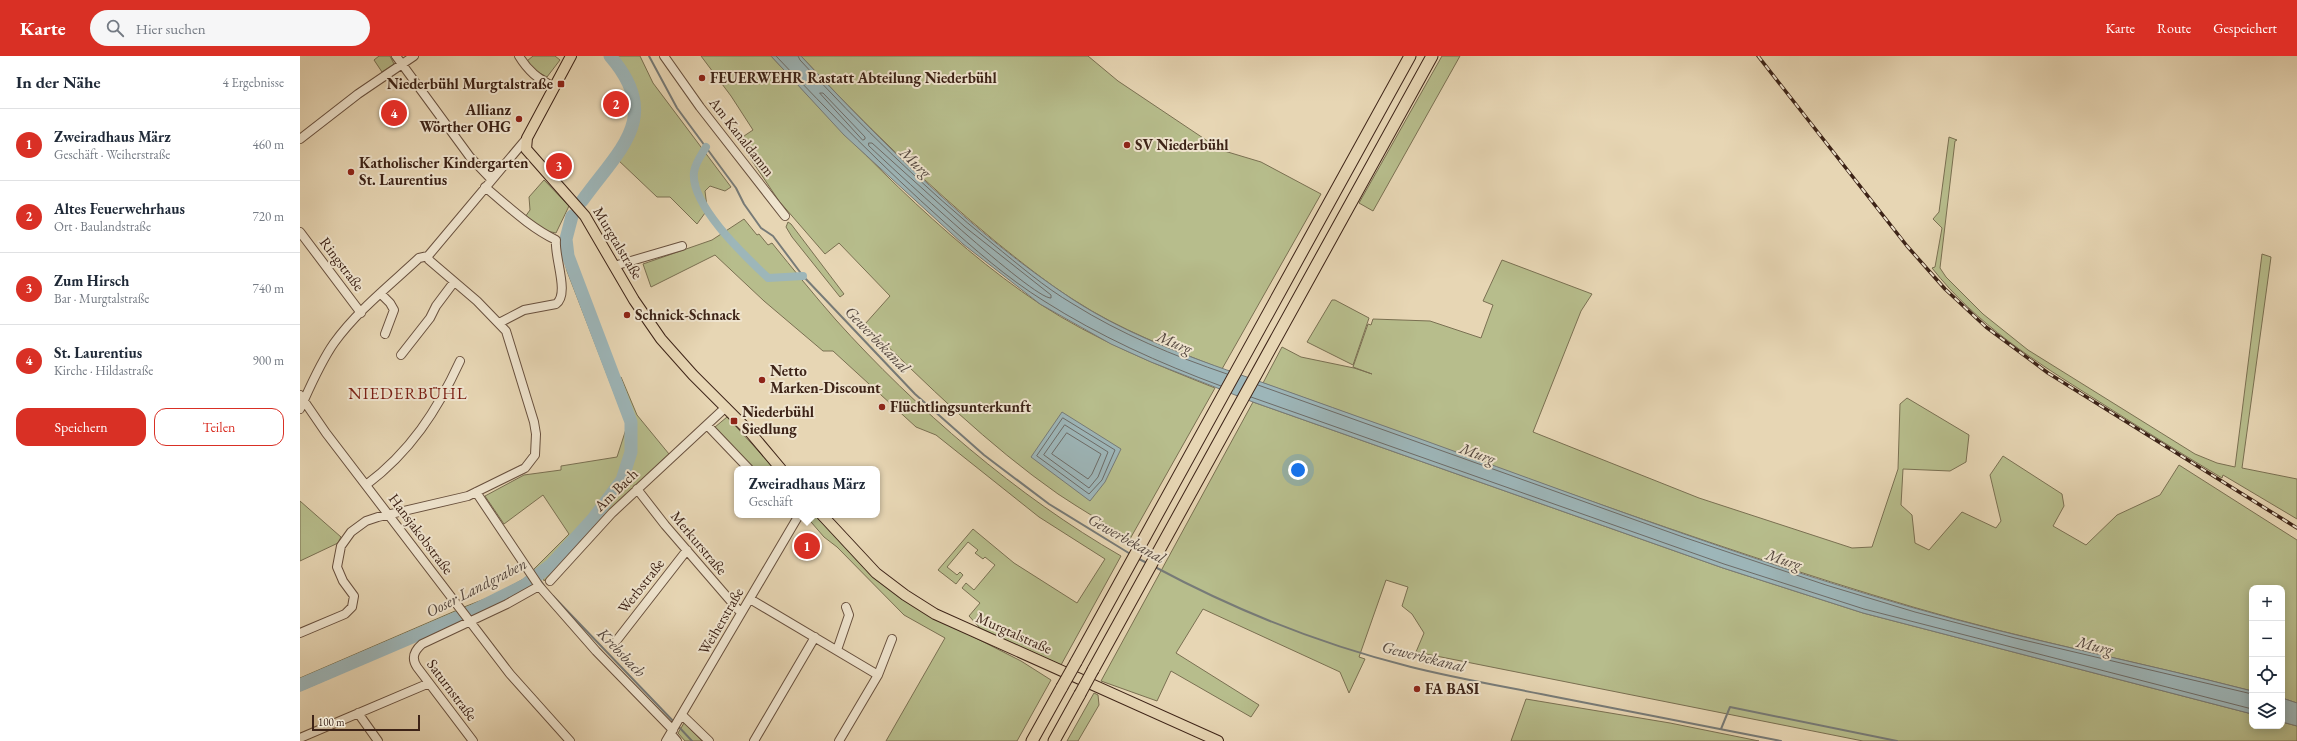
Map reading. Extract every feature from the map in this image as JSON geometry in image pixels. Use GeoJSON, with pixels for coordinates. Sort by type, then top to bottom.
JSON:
{"type":"FeatureCollection","features":[{"type":"Feature","properties":{"kind":"highway"},"geometry":{"type":"LineString","coordinates":[[1032,741],[1410,56]]}},
{"type":"Feature","properties":{"kind":"highway"},"geometry":{"type":"LineString","coordinates":[[1054,741],[1432,56]]}},
{"type":"Feature","properties":{"kind":"main road"},"geometry":{"type":"LineString","coordinates":[[527,138],[571,56]]}},
{"type":"Feature","properties":{"kind":"main road","name":"Murgtalstraße"},"geometry":{"type":"LineString","coordinates":[[527,138],[525,146],[528,153],[586,216],[614,266],[661,339],[683,365],[726,407],[778,466]]}},
{"type":"Feature","properties":{"kind":"main road","name":"Murgtalstraße"},"geometry":{"type":"LineString","coordinates":[[825,518],[876,573],[905,595],[935,614],[1218,741]]}},
{"type":"Feature","properties":{"kind":"street"},"geometry":{"type":"LineString","coordinates":[[396,56],[470,157],[491,180]]}},
{"type":"Feature","properties":{"kind":"street"},"geometry":{"type":"LineString","coordinates":[[300,139],[358,94],[414,56]]}},
{"type":"Feature","properties":{"kind":"street"},"geometry":{"type":"LineString","coordinates":[[519,56],[526,68],[540,80],[554,88]]}},
{"type":"Feature","properties":{"kind":"street","name":"Am Kanaldamm"},"geometry":{"type":"LineString","coordinates":[[664,56],[700,107],[786,216]]}},
{"type":"Feature","properties":{"kind":"street"},"geometry":{"type":"LineString","coordinates":[[300,409],[302,398],[334,344],[361,313],[419,258],[428,256],[527,138]]}},
{"type":"Feature","properties":{"kind":"street"},"geometry":{"type":"LineString","coordinates":[[485,187],[522,219],[544,234],[556,240],[555,248],[563,292],[560,301],[556,304],[524,310],[499,323]]}},
{"type":"Feature","properties":{"kind":"street","name":"Ringstraße"},"geometry":{"type":"LineString","coordinates":[[300,232],[361,313]]}},
{"type":"Feature","properties":{"kind":"street"},"geometry":{"type":"LineString","coordinates":[[614,266],[682,246]]}},
{"type":"Feature","properties":{"kind":"street"},"geometry":{"type":"LineString","coordinates":[[300,633],[345,614],[352,607],[354,596],[341,577],[337,567],[341,546],[357,527],[366,521],[450,501],[476,492],[525,468],[531,463],[536,448],[534,422],[511,340],[499,323],[429,260],[428,256]]}},
{"type":"Feature","properties":{"kind":"street"},"geometry":{"type":"LineString","coordinates":[[401,355],[430,318],[436,306],[454,282]]}},
{"type":"Feature","properties":{"kind":"street"},"geometry":{"type":"LineString","coordinates":[[381,294],[394,310],[385,334]]}},
{"type":"Feature","properties":{"kind":"street"},"geometry":{"type":"LineString","coordinates":[[366,485],[394,463],[416,436],[446,392],[460,361]]}},
{"type":"Feature","properties":{"kind":"street","name":"Hansjakobstraße"},"geometry":{"type":"LineString","coordinates":[[302,398],[366,485],[510,674],[570,741]]}},
{"type":"Feature","properties":{"kind":"street"},"geometry":{"type":"LineString","coordinates":[[726,407],[707,425],[746,466]]}},
{"type":"Feature","properties":{"kind":"street","name":"Am Bach"},"geometry":{"type":"LineString","coordinates":[[550,581],[595,530],[707,425]]}},
{"type":"Feature","properties":{"kind":"street","name":"Merkurstraße"},"geometry":{"type":"LineString","coordinates":[[637,489],[742,614]]}},
{"type":"Feature","properties":{"kind":"street"},"geometry":{"type":"LineString","coordinates":[[476,492],[537,584],[596,651],[672,731],[677,741]]}},
{"type":"Feature","properties":{"kind":"street","name":"Weiherstraße"},"geometry":{"type":"LineString","coordinates":[[672,731],[742,614],[795,518]]}},
{"type":"Feature","properties":{"kind":"street","name":"Werbstraße"},"geometry":{"type":"LineString","coordinates":[[617,640],[687,550]]}},
{"type":"Feature","properties":{"kind":"street","name":"Saturnstraße"},"geometry":{"type":"LineString","coordinates":[[473,741],[428,684],[415,664],[415,651],[422,644],[469,621],[537,584]]}},
{"type":"Feature","properties":{"kind":"street"},"geometry":{"type":"LineString","coordinates":[[750,599],[878,675]]}},
{"type":"Feature","properties":{"kind":"street"},"geometry":{"type":"LineString","coordinates":[[837,650],[849,614],[846,607]]}},
{"type":"Feature","properties":{"kind":"street"},"geometry":{"type":"LineString","coordinates":[[754,741],[815,637]]}},
{"type":"Feature","properties":{"kind":"street"},"geometry":{"type":"LineString","coordinates":[[840,741],[878,675],[892,640]]}},
{"type":"Feature","properties":{"kind":"street"},"geometry":{"type":"LineString","coordinates":[[300,738],[428,684]]}},
{"type":"Feature","properties":{"kind":"street"},"geometry":{"type":"LineString","coordinates":[[358,713],[378,741]]}},
{"type":"Feature","properties":{"kind":"street"},"geometry":{"type":"LineString","coordinates":[[682,715],[709,741]]}},
{"type":"Feature","properties":{"kind":"green space"},"geometry":{"type":"Polygon","coordinates":[[[379,56],[390,56],[394,64],[382,72],[374,60],[379,56]]]}},
{"type":"Feature","properties":{"kind":"green space"},"geometry":{"type":"Polygon","coordinates":[[[533,56],[555,56],[560,60],[547,77],[536,71],[527,61],[533,56]]]}},
{"type":"Feature","properties":{"kind":"green space"},"geometry":{"type":"Polygon","coordinates":[[[614,56],[640,56],[653,83],[731,187],[725,191],[710,186],[705,191],[707,207],[705,213],[697,224],[670,197],[657,197],[617,159],[634,131],[638,119],[639,108],[633,84],[614,56]]]}},
{"type":"Feature","properties":{"kind":"green space"},"geometry":{"type":"Polygon","coordinates":[[[701,56],[771,56],[833,122],[899,188],[968,250],[1003,278],[1040,304],[1103,340],[1215,388],[1130,539],[1058,494],[1007,455],[934,391],[865,324],[890,296],[839,243],[825,254],[779,201],[738,140],[753,130],[731,96],[701,56]]]}},
{"type":"Feature","properties":{"kind":"green space"},"geometry":{"type":"Polygon","coordinates":[[[801,56],[1088,56],[1118,81],[1221,150],[1261,162],[1321,194],[1222,369],[1109,321],[1074,300],[1025,265],[970,220],[920,176],[871,129],[801,56]]]}},
{"type":"Feature","properties":{"kind":"green space"},"geometry":{"type":"Polygon","coordinates":[[[1442,56],[1460,56],[1373,211],[1359,203],[1442,56]]]}},
{"type":"Feature","properties":{"kind":"green space"},"geometry":{"type":"Polygon","coordinates":[[[1949,137],[1957,140],[1955,141],[1940,268],[1946,277],[1983,314],[2028,350],[2195,454],[2217,463],[2235,467],[2262,254],[2271,257],[2242,468],[2297,479],[2297,519],[2223,475],[2222,478],[2051,371],[2008,341],[1987,324],[1949,288],[1932,268],[1935,267],[1942,228],[1933,219],[1939,212],[1949,137]]]}},
{"type":"Feature","properties":{"kind":"green space"},"geometry":{"type":"Polygon","coordinates":[[[544,180],[569,206],[556,233],[542,230],[525,217],[530,210],[529,197],[544,180]]]}},
{"type":"Feature","properties":{"kind":"green space"},"geometry":{"type":"Polygon","coordinates":[[[744,219],[757,235],[759,234],[768,245],[772,243],[836,320],[899,386],[934,418],[1006,479],[1082,533],[1121,556],[1061,665],[980,628],[969,616],[980,603],[962,588],[966,583],[974,590],[995,565],[985,557],[983,559],[975,553],[978,550],[968,542],[947,567],[957,575],[960,572],[963,575],[956,584],[938,570],[973,529],[1014,563],[1077,603],[1105,559],[1039,517],[936,435],[916,427],[833,351],[823,351],[764,301],[715,255],[651,287],[643,264],[712,240],[744,219]]]}},
{"type":"Feature","properties":{"kind":"green space"},"geometry":{"type":"Polygon","coordinates":[[[788,222],[844,294],[840,297],[792,237],[786,227],[788,222]]]}},
{"type":"Feature","properties":{"kind":"green space"},"geometry":{"type":"Polygon","coordinates":[[[562,239],[575,284],[624,407],[630,444],[628,457],[614,488],[590,520],[537,574],[534,569],[569,534],[543,495],[504,524],[485,496],[524,475],[561,470],[561,466],[617,457],[627,426],[567,271],[560,242],[562,239]]]}},
{"type":"Feature","properties":{"kind":"green space"},"geometry":{"type":"Polygon","coordinates":[[[1502,260],[1592,294],[1581,311],[1533,432],[1699,498],[1852,548],[1872,547],[1898,469],[1900,404],[1907,398],[1969,435],[1966,462],[1950,471],[1903,469],[1901,505],[1912,515],[1915,543],[1929,550],[1962,512],[1996,528],[2001,521],[1990,475],[2003,456],[2062,494],[2064,506],[2053,526],[2086,545],[2117,515],[2160,495],[2179,465],[2297,540],[2297,703],[2285,699],[2285,585],[2249,585],[2249,690],[1997,630],[1913,607],[1831,582],[1586,500],[1263,383],[1282,347],[1301,357],[1354,368],[1372,374],[1353,367],[1368,324],[1371,325],[1373,319],[1430,321],[1481,338],[1493,305],[1483,301],[1502,260]]]}},
{"type":"Feature","properties":{"kind":"green space"},"geometry":{"type":"Polygon","coordinates":[[[1332,300],[1335,300],[1369,318],[1353,365],[1307,342],[1332,300]]]}},
{"type":"Feature","properties":{"kind":"green space"},"geometry":{"type":"Polygon","coordinates":[[[621,377],[637,415],[669,454],[610,510],[544,581],[543,575],[601,514],[628,475],[634,458],[635,423],[619,378],[621,377]]]}},
{"type":"Feature","properties":{"kind":"green space"},"geometry":{"type":"Polygon","coordinates":[[[1253,402],[1723,568],[1863,613],[2249,713],[2249,729],[2285,729],[2285,723],[2297,726],[2297,741],[1863,741],[1416,652],[1424,633],[1412,614],[1402,606],[1408,587],[1386,580],[1359,657],[1365,659],[1349,693],[1340,672],[1203,609],[1176,653],[1259,705],[1251,717],[1171,671],[1157,701],[1101,681],[1253,402]]]}},
{"type":"Feature","properties":{"kind":"green space"},"geometry":{"type":"Polygon","coordinates":[[[727,417],[772,466],[751,466],[715,427],[727,417]]]}},
{"type":"Feature","properties":{"kind":"green space"},"geometry":{"type":"Polygon","coordinates":[[[300,501],[341,537],[338,543],[300,561],[300,501]]]}},
{"type":"Feature","properties":{"kind":"green space"},"geometry":{"type":"Polygon","coordinates":[[[808,518],[822,518],[842,541],[952,626],[1021,661],[1051,680],[1017,741],[886,741],[945,638],[904,615],[837,547],[824,537],[808,518]]]}},
{"type":"Feature","properties":{"kind":"green space"},"geometry":{"type":"Polygon","coordinates":[[[527,577],[533,584],[472,618],[464,607],[495,595],[527,577]]]}},
{"type":"Feature","properties":{"kind":"green space"},"geometry":{"type":"Polygon","coordinates":[[[455,611],[462,621],[300,691],[300,678],[455,611]]]}},
{"type":"Feature","properties":{"kind":"green space"},"geometry":{"type":"Polygon","coordinates":[[[1094,693],[1098,695],[1099,705],[1078,741],[1067,741],[1094,693]]]}},
{"type":"Feature","properties":{"kind":"green space"},"geometry":{"type":"Polygon","coordinates":[[[1526,699],[1670,723],[1759,741],[1511,741],[1526,699]]]}},
{"type":"Feature","properties":{"kind":"green space"},"geometry":{"type":"Polygon","coordinates":[[[684,723],[702,741],[685,741],[678,733],[684,723]]]}},
{"type":"Feature","properties":{"kind":"water"},"geometry":{"type":"Polygon","coordinates":[[[771,56],[801,56],[896,154],[963,216],[999,245],[1035,273],[1094,313],[1165,347],[1214,366],[1656,524],[1849,589],[1956,620],[2249,690],[2249,713],[1863,613],[1723,568],[1253,402],[1151,362],[1111,344],[1040,304],[963,244],[844,135],[771,56]]]}},
{"type":"Feature","properties":{"kind":"water"},"geometry":{"type":"Polygon","coordinates":[[[1062,412],[1121,449],[1105,482],[1090,501],[1031,457],[1062,412]]]}},
{"type":"Feature","properties":{"kind":"water"},"geometry":{"type":"Polygon","coordinates":[[[2285,699],[2297,703],[2297,726],[2285,723],[2285,699]]]}},
{"type":"Feature","properties":{"kind":"waterway","name":"Ooser Landgraben"},"geometry":{"type":"LineString","coordinates":[[582,201],[622,148],[630,132],[634,115],[633,97],[626,78],[610,56]]}},
{"type":"Feature","properties":{"kind":"waterway","name":"Gewerbekanal"},"geometry":{"type":"LineString","coordinates":[[649,56],[677,108],[736,188],[744,204],[761,228],[773,236],[803,276],[915,394],[984,455],[1049,504],[1132,555]]}},
{"type":"Feature","properties":{"kind":"waterway"},"geometry":{"type":"LineString","coordinates":[[706,147],[697,162],[694,172],[695,185],[701,200],[721,230],[768,278],[803,276]]}},
{"type":"Feature","properties":{"kind":"waterway","name":"Ooser Landgraben"},"geometry":{"type":"LineString","coordinates":[[300,685],[473,611],[525,585],[551,565],[593,519],[622,480],[631,452],[631,422],[568,256],[566,239],[572,216]]}},
{"type":"Feature","properties":{"kind":"waterway","name":"Gewerbekanal"},"geometry":{"type":"LineString","coordinates":[[1137,558],[1147,563]]}},
{"type":"Feature","properties":{"kind":"waterway","name":"Gewerbekanal"},"geometry":{"type":"LineString","coordinates":[[1155,567],[1185,583],[1248,612],[1312,637],[1378,658],[1465,679],[1781,741]]}},
{"type":"Feature","properties":{"kind":"waterway","name":"Krebsbach"},"geometry":{"type":"LineString","coordinates":[[538,577],[545,587]]}},
{"type":"Feature","properties":{"kind":"waterway","name":"Krebsbach"},"geometry":{"type":"LineString","coordinates":[[553,596],[675,723]]}},
{"type":"Feature","properties":{"kind":"waterway"},"geometry":{"type":"LineString","coordinates":[[1721,729],[1730,707],[1897,741]]}},
{"type":"Feature","properties":{"kind":"waterway","name":"Krebsbach"},"geometry":{"type":"LineString","coordinates":[[678,726],[692,741]]}},
{"type":"Feature","properties":{"kind":"railway"},"geometry":{"type":"LineString","coordinates":[[1758,56],[1907,246],[1945,289],[1986,327],[2048,373],[2297,528]]}},
{"type":"Feature","properties":{"kind":"place","name":"FEUERWEHR Rastatt Abteilung Niederbühl"},"geometry":{"type":"Point","coordinates":[702,78]}},
{"type":"Feature","properties":{"kind":"place","name":"Niederbühl Murgtalstraße"},"geometry":{"type":"Point","coordinates":[561,84]}},
{"type":"Feature","properties":{"kind":"place","name":"Altes Feuerwehrhaus"},"geometry":{"type":"Point","coordinates":[616,104]}},
{"type":"Feature","properties":{"kind":"place","name":"St. Laurentius"},"geometry":{"type":"Point","coordinates":[394,113]}},
{"type":"Feature","properties":{"kind":"place","name":"Allianz Wörther OHG"},"geometry":{"type":"Point","coordinates":[519,119]}},
{"type":"Feature","properties":{"kind":"place","name":"SV Niederbühl"},"geometry":{"type":"Point","coordinates":[1127,145]}},
{"type":"Feature","properties":{"kind":"place","name":"Zum Hirsch"},"geometry":{"type":"Point","coordinates":[559,166]}},
{"type":"Feature","properties":{"kind":"place","name":"Katholischer Kindergarten St. Laurentius"},"geometry":{"type":"Point","coordinates":[351,172]}},
{"type":"Feature","properties":{"kind":"place","name":"Schnick-Schnack"},"geometry":{"type":"Point","coordinates":[627,315]}},
{"type":"Feature","properties":{"kind":"place","name":"Netto Marken-Discount"},"geometry":{"type":"Point","coordinates":[762,380]}},
{"type":"Feature","properties":{"kind":"place","name":"Flüchtlingsunterkunft"},"geometry":{"type":"Point","coordinates":[882,407]}},
{"type":"Feature","properties":{"kind":"place","name":"Niederbühl Siedlung"},"geometry":{"type":"Point","coordinates":[734,421]}},
{"type":"Feature","properties":{"kind":"place","name":"Zweiradhaus März"},"geometry":{"type":"Point","coordinates":[807,546]}},
{"type":"Feature","properties":{"kind":"place","name":"FA BASI"},"geometry":{"type":"Point","coordinates":[1417,689]}},
{"type":"Feature","properties":{"kind":"district","name":"NIEDERBÜHL"},"geometry":{"type":"Point","coordinates":[408,393]}},
{"type":"Feature","properties":{"kind":"water label","name":"Murg"},"geometry":{"type":"Point","coordinates":[916,162]}},
{"type":"Feature","properties":{"kind":"water label","name":"Murg"},"geometry":{"type":"Point","coordinates":[1175,342]}},
{"type":"Feature","properties":{"kind":"water label","name":"Murg"},"geometry":{"type":"Point","coordinates":[1478,453]}},
{"type":"Feature","properties":{"kind":"water label","name":"Murg"},"geometry":{"type":"Point","coordinates":[1784,559]}},
{"type":"Feature","properties":{"kind":"water label","name":"Murg"},"geometry":{"type":"Point","coordinates":[2095,645]}}]}
